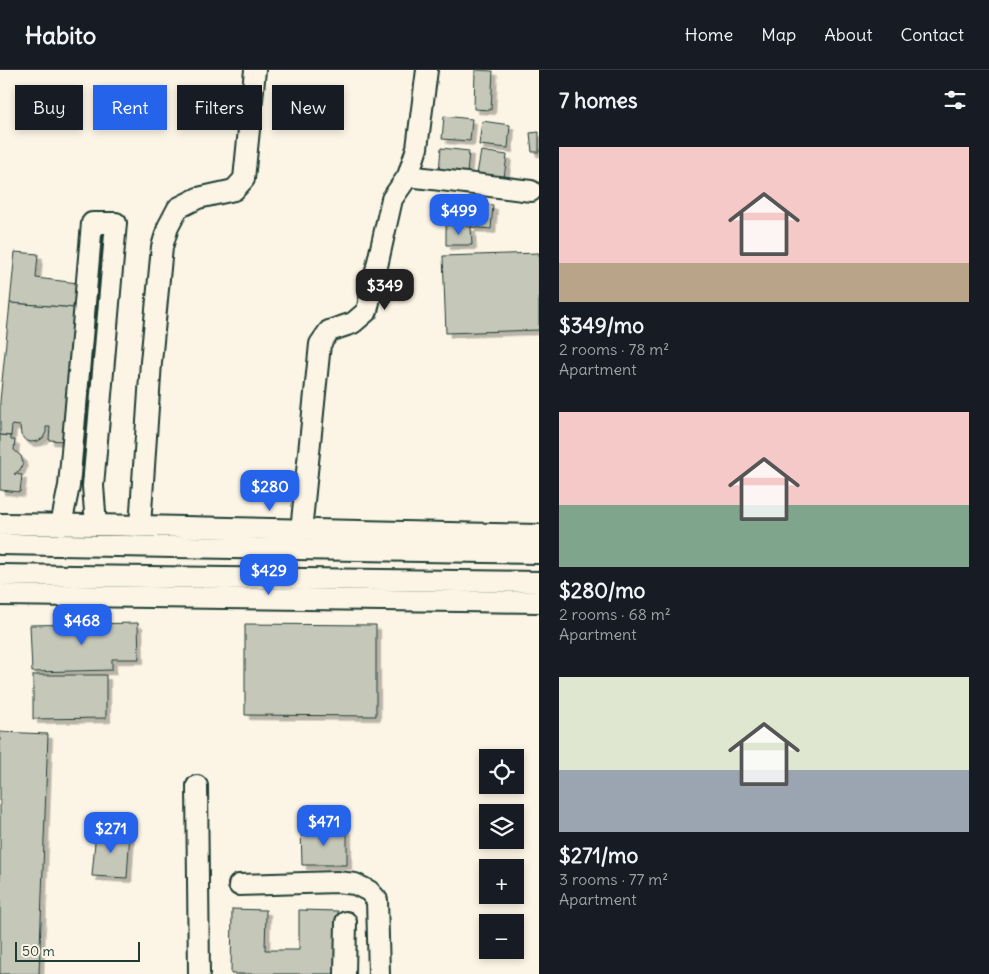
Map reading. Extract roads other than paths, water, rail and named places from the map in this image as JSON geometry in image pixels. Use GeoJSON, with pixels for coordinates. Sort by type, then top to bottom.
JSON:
{"type":"FeatureCollection","features":[{"type":"Feature","properties":{"kind":"street"},"geometry":{"type":"LineString","coordinates":[[140,526],[151,362],[162,247],[168,227],[178,208],[198,198],[234,190],[244,179],[255,70]]}},
{"type":"Feature","properties":{"kind":"street"},"geometry":{"type":"LineString","coordinates":[[301,531],[320,344],[329,331],[353,323],[367,311],[392,199],[408,176],[417,148],[427,70]]}},
{"type":"Feature","properties":{"kind":"street"},"geometry":{"type":"LineString","coordinates":[[408,176],[531,191]]}},
{"type":"Feature","properties":{"kind":"street"},"geometry":{"type":"LineString","coordinates":[[61,525],[70,477],[92,223],[116,223],[93,486],[96,525]]}},
{"type":"Feature","properties":{"kind":"street"},"geometry":{"type":"LineString","coordinates":[[0,524],[539,535]]}},
{"type":"Feature","properties":{"kind":"street"},"geometry":{"type":"LineString","coordinates":[[0,544],[539,553]]}},
{"type":"Feature","properties":{"kind":"street"},"geometry":{"type":"LineString","coordinates":[[0,575],[539,582]]}},
{"type":"Feature","properties":{"kind":"street"},"geometry":{"type":"LineString","coordinates":[[0,595],[539,602]]}},
{"type":"Feature","properties":{"kind":"street"},"geometry":{"type":"LineString","coordinates":[[197,786],[199,974]]}},
{"type":"Feature","properties":{"kind":"street"},"geometry":{"type":"LineString","coordinates":[[239,884],[337,882],[355,884],[369,891],[377,900],[379,974]]}},
{"type":"Feature","properties":{"kind":"street"},"geometry":{"type":"LineString","coordinates":[[345,974],[346,922]]}}]}
